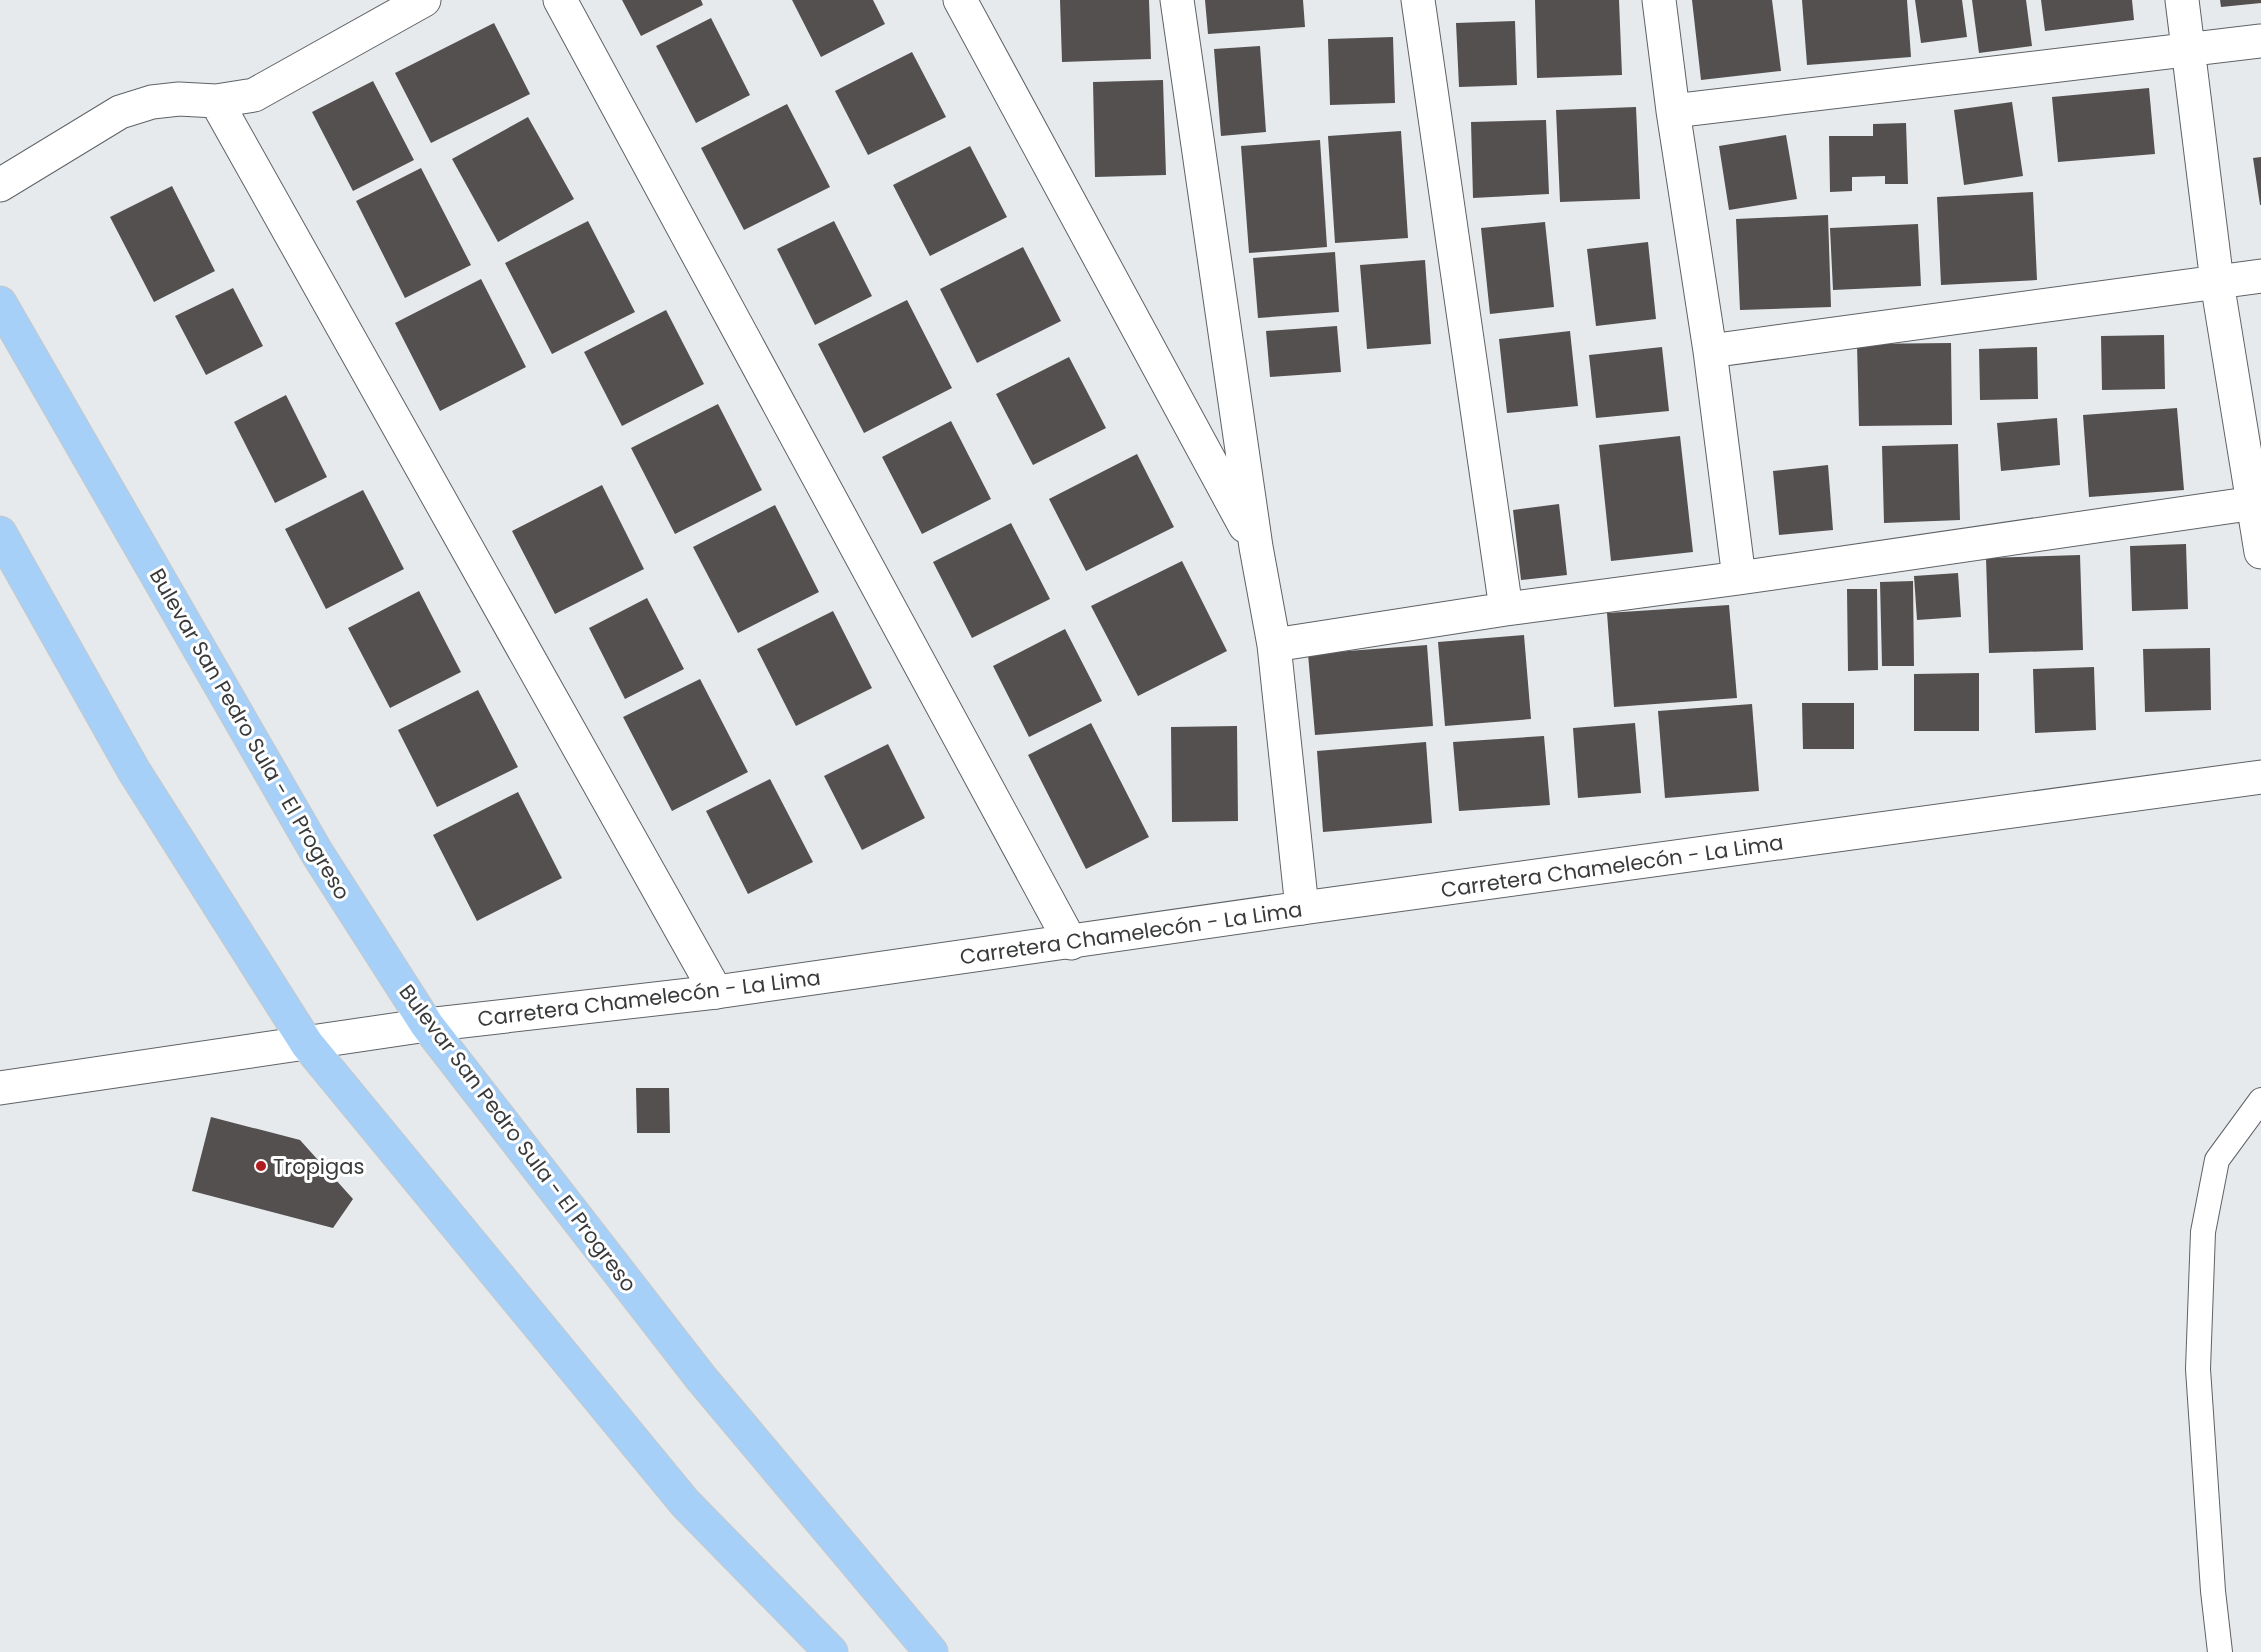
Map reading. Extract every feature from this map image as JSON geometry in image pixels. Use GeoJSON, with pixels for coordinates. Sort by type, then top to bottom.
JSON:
{"type":"FeatureCollection","features":[{"type":"Feature","properties":{"kind":"main road","name":"Bulevar San Pedro Sula - El Progreso"},"geometry":{"type":"LineString","coordinates":[[0,303],[317,853],[427,1025],[701,1378],[931,1652]]}},
{"type":"Feature","properties":{"kind":"main road"},"geometry":{"type":"LineString","coordinates":[[0,533],[134,771],[307,1044],[685,1503],[831,1652]]}},
{"type":"Feature","properties":{"kind":"street"},"geometry":{"type":"LineString","coordinates":[[0,185],[120,112],[152,102],[178,99],[216,101],[254,96],[424,0]]}},
{"type":"Feature","properties":{"kind":"street"},"geometry":{"type":"LineString","coordinates":[[560,0],[1071,943]]}},
{"type":"Feature","properties":{"kind":"street"},"geometry":{"type":"LineString","coordinates":[[960,0],[1256,546]]}},
{"type":"Feature","properties":{"kind":"street"},"geometry":{"type":"LineString","coordinates":[[1177,0],[1256,546],[1274,645],[1302,908]]}},
{"type":"Feature","properties":{"kind":"street"},"geometry":{"type":"LineString","coordinates":[[1418,0],[1506,609]]}},
{"type":"Feature","properties":{"kind":"street"},"geometry":{"type":"LineString","coordinates":[[1659,0],[1673,111],[1710,351],[1739,578]]}},
{"type":"Feature","properties":{"kind":"street"},"geometry":{"type":"LineString","coordinates":[[2182,0],[2217,282],[2256,503],[2261,552]]}},
{"type":"Feature","properties":{"kind":"street"},"geometry":{"type":"LineString","coordinates":[[1673,111],[2261,41]]}},
{"type":"Feature","properties":{"kind":"street"},"geometry":{"type":"LineString","coordinates":[[216,101],[716,992]]}},
{"type":"Feature","properties":{"kind":"street"},"geometry":{"type":"LineString","coordinates":[[1710,351],[2261,276]]}},
{"type":"Feature","properties":{"kind":"street"},"geometry":{"type":"LineString","coordinates":[[1274,645],[1506,609],[1739,578],[2256,503]]}},
{"type":"Feature","properties":{"kind":"street","name":"Carretera Chamelecón - La Lima"},"geometry":{"type":"LineString","coordinates":[[0,1088],[427,1025],[716,992],[1071,943],[1302,908],[2261,777]]}},
{"type":"Feature","properties":{"kind":"lane"},"geometry":{"type":"LineString","coordinates":[[2220,1652],[2213,1591],[2198,1370],[2203,1232],[2217,1160],[2261,1100]]}},
{"type":"Feature","properties":{"kind":"building"},"geometry":{"type":"Polygon","coordinates":[[[622,0],[701,0],[703,5],[641,36],[622,0]]]}},
{"type":"Feature","properties":{"kind":"building"},"geometry":{"type":"Polygon","coordinates":[[[792,0],[873,0],[885,24],[821,57],[792,0]]]}},
{"type":"Feature","properties":{"kind":"building"},"geometry":{"type":"Polygon","coordinates":[[[1060,0],[1149,0],[1151,59],[1062,62],[1060,0]]]}},
{"type":"Feature","properties":{"kind":"building"},"geometry":{"type":"Polygon","coordinates":[[[1205,0],[1303,0],[1305,27],[1208,34],[1205,0]]]}},
{"type":"Feature","properties":{"kind":"building"},"geometry":{"type":"Polygon","coordinates":[[[1535,0],[1619,0],[1622,75],[1537,78],[1535,0]]]}},
{"type":"Feature","properties":{"kind":"building"},"geometry":{"type":"Polygon","coordinates":[[[1692,0],[1772,0],[1781,71],[1701,80],[1692,0]]]}},
{"type":"Feature","properties":{"kind":"building"},"geometry":{"type":"Polygon","coordinates":[[[1802,0],[1907,0],[1911,57],[1807,65],[1802,0]]]}},
{"type":"Feature","properties":{"kind":"building"},"geometry":{"type":"Polygon","coordinates":[[[1915,0],[1962,0],[1967,37],[1921,43],[1915,0]]]}},
{"type":"Feature","properties":{"kind":"building"},"geometry":{"type":"Polygon","coordinates":[[[1972,0],[2026,0],[2032,46],[1979,53],[1972,0]]]}},
{"type":"Feature","properties":{"kind":"building"},"geometry":{"type":"Polygon","coordinates":[[[2041,0],[2132,0],[2134,20],[2045,31],[2041,0]]]}},
{"type":"Feature","properties":{"kind":"building"},"geometry":{"type":"Polygon","coordinates":[[[2220,0],[2261,0],[2261,3],[2221,7],[2220,0]]]}},
{"type":"Feature","properties":{"kind":"building"},"geometry":{"type":"Polygon","coordinates":[[[711,18],[750,95],[696,123],[656,46],[711,18]]]}},
{"type":"Feature","properties":{"kind":"building"},"geometry":{"type":"Polygon","coordinates":[[[1515,21],[1517,85],[1459,87],[1456,23],[1515,21]]]}},
{"type":"Feature","properties":{"kind":"building"},"geometry":{"type":"Polygon","coordinates":[[[494,23],[530,94],[431,143],[395,73],[494,23]]]}},
{"type":"Feature","properties":{"kind":"building"},"geometry":{"type":"Polygon","coordinates":[[[1393,37],[1395,103],[1330,105],[1328,39],[1393,37]]]}},
{"type":"Feature","properties":{"kind":"building"},"geometry":{"type":"Polygon","coordinates":[[[1260,46],[1266,132],[1221,136],[1214,49],[1260,46]]]}},
{"type":"Feature","properties":{"kind":"building"},"geometry":{"type":"Polygon","coordinates":[[[912,52],[946,117],[868,155],[835,91],[912,52]]]}},
{"type":"Feature","properties":{"kind":"building"},"geometry":{"type":"Polygon","coordinates":[[[1163,80],[1166,175],[1095,177],[1093,82],[1163,80]]]}},
{"type":"Feature","properties":{"kind":"building"},"geometry":{"type":"Polygon","coordinates":[[[373,81],[414,160],[353,191],[312,112],[373,81]]]}},
{"type":"Feature","properties":{"kind":"building"},"geometry":{"type":"Polygon","coordinates":[[[2149,88],[2155,154],[2058,162],[2052,97],[2149,88]]]}},
{"type":"Feature","properties":{"kind":"building"},"geometry":{"type":"Polygon","coordinates":[[[2012,102],[2023,176],[1964,185],[1954,110],[2012,102]]]}},
{"type":"Feature","properties":{"kind":"building"},"geometry":{"type":"Polygon","coordinates":[[[787,104],[830,187],[744,230],[701,148],[787,104]]]}},
{"type":"Feature","properties":{"kind":"building"},"geometry":{"type":"Polygon","coordinates":[[[1636,107],[1640,199],[1560,202],[1556,110],[1636,107]]]}},
{"type":"Feature","properties":{"kind":"building"},"geometry":{"type":"Polygon","coordinates":[[[528,117],[574,199],[498,242],[452,159],[528,117]]]}},
{"type":"Feature","properties":{"kind":"building"},"geometry":{"type":"Polygon","coordinates":[[[1546,120],[1549,194],[1473,198],[1471,122],[1546,120]]]}},
{"type":"Feature","properties":{"kind":"building"},"geometry":{"type":"Polygon","coordinates":[[[1906,123],[1908,184],[1885,184],[1885,176],[1852,177],[1852,191],[1830,192],[1829,136],[1873,136],[1873,124],[1906,123]]]}},
{"type":"Feature","properties":{"kind":"building"},"geometry":{"type":"Polygon","coordinates":[[[1401,131],[1408,238],[1335,243],[1328,136],[1401,131]]]}},
{"type":"Feature","properties":{"kind":"building"},"geometry":{"type":"Polygon","coordinates":[[[1786,135],[1797,199],[1729,210],[1719,146],[1786,135]]]}},
{"type":"Feature","properties":{"kind":"building"},"geometry":{"type":"Polygon","coordinates":[[[1320,140],[1327,247],[1249,253],[1241,146],[1320,140]]]}},
{"type":"Feature","properties":{"kind":"building"},"geometry":{"type":"Polygon","coordinates":[[[970,146],[1007,217],[930,256],[893,185],[970,146]]]}},
{"type":"Feature","properties":{"kind":"building"},"geometry":{"type":"Polygon","coordinates":[[[2261,157],[2261,205],[2260,205],[2253,158],[2261,157]]]}},
{"type":"Feature","properties":{"kind":"building"},"geometry":{"type":"Polygon","coordinates":[[[421,168],[471,265],[405,298],[356,201],[421,168]]]}},
{"type":"Feature","properties":{"kind":"building"},"geometry":{"type":"Polygon","coordinates":[[[172,186],[215,271],[154,302],[110,217],[172,186]]]}},
{"type":"Feature","properties":{"kind":"building"},"geometry":{"type":"Polygon","coordinates":[[[2033,192],[2037,280],[1941,285],[1937,197],[2033,192]]]}},
{"type":"Feature","properties":{"kind":"building"},"geometry":{"type":"Polygon","coordinates":[[[1828,215],[1831,307],[1740,310],[1736,219],[1828,215]]]}},
{"type":"Feature","properties":{"kind":"building"},"geometry":{"type":"Polygon","coordinates":[[[588,221],[635,312],[552,354],[505,263],[588,221]]]}},
{"type":"Feature","properties":{"kind":"building"},"geometry":{"type":"Polygon","coordinates":[[[834,221],[872,296],[815,325],[777,249],[834,221]]]}},
{"type":"Feature","properties":{"kind":"building"},"geometry":{"type":"Polygon","coordinates":[[[1545,222],[1554,307],[1490,314],[1481,228],[1545,222]]]}},
{"type":"Feature","properties":{"kind":"building"},"geometry":{"type":"Polygon","coordinates":[[[1918,224],[1921,286],[1833,290],[1830,228],[1918,224]]]}},
{"type":"Feature","properties":{"kind":"building"},"geometry":{"type":"Polygon","coordinates":[[[1648,242],[1656,319],[1596,326],[1587,249],[1648,242]]]}},
{"type":"Feature","properties":{"kind":"building"},"geometry":{"type":"Polygon","coordinates":[[[1023,247],[1061,321],[977,363],[940,289],[1023,247]]]}},
{"type":"Feature","properties":{"kind":"building"},"geometry":{"type":"Polygon","coordinates":[[[1335,252],[1339,312],[1258,318],[1253,258],[1335,252]]]}},
{"type":"Feature","properties":{"kind":"building"},"geometry":{"type":"Polygon","coordinates":[[[1425,260],[1431,344],[1367,349],[1360,265],[1425,260]]]}},
{"type":"Feature","properties":{"kind":"building"},"geometry":{"type":"Polygon","coordinates":[[[481,279],[526,367],[440,411],[395,323],[481,279]]]}},
{"type":"Feature","properties":{"kind":"building"},"geometry":{"type":"Polygon","coordinates":[[[233,288],[263,346],[206,375],[175,316],[233,288]]]}},
{"type":"Feature","properties":{"kind":"building"},"geometry":{"type":"Polygon","coordinates":[[[907,300],[952,388],[864,433],[818,344],[907,300]]]}},
{"type":"Feature","properties":{"kind":"building"},"geometry":{"type":"Polygon","coordinates":[[[666,310],[704,384],[622,426],[584,352],[666,310]]]}},
{"type":"Feature","properties":{"kind":"building"},"geometry":{"type":"Polygon","coordinates":[[[1337,326],[1341,372],[1270,377],[1266,331],[1337,326]]]}},
{"type":"Feature","properties":{"kind":"building"},"geometry":{"type":"Polygon","coordinates":[[[1570,331],[1578,406],[1507,413],[1499,339],[1570,331]]]}},
{"type":"Feature","properties":{"kind":"building"},"geometry":{"type":"Polygon","coordinates":[[[2164,335],[2165,389],[2102,390],[2101,336],[2164,335]]]}},
{"type":"Feature","properties":{"kind":"building"},"geometry":{"type":"Polygon","coordinates":[[[1951,343],[1952,425],[1859,426],[1857,344],[1951,343]]]}},
{"type":"Feature","properties":{"kind":"building"},"geometry":{"type":"Polygon","coordinates":[[[1662,347],[1669,411],[1596,418],[1589,355],[1662,347]]]}},
{"type":"Feature","properties":{"kind":"building"},"geometry":{"type":"Polygon","coordinates":[[[2037,347],[2038,399],[1980,400],[1979,349],[2037,347]]]}},
{"type":"Feature","properties":{"kind":"building"},"geometry":{"type":"Polygon","coordinates":[[[1069,357],[1106,428],[1033,465],[996,394],[1069,357]]]}},
{"type":"Feature","properties":{"kind":"building"},"geometry":{"type":"Polygon","coordinates":[[[286,395],[327,477],[275,503],[234,422],[286,395]]]}},
{"type":"Feature","properties":{"kind":"building"},"geometry":{"type":"Polygon","coordinates":[[[718,404],[762,490],[675,534],[631,448],[718,404]]]}},
{"type":"Feature","properties":{"kind":"building"},"geometry":{"type":"Polygon","coordinates":[[[2177,408],[2184,490],[2089,497],[2083,415],[2177,408]]]}},
{"type":"Feature","properties":{"kind":"building"},"geometry":{"type":"Polygon","coordinates":[[[2057,418],[2060,465],[2001,471],[1997,423],[2057,418]]]}},
{"type":"Feature","properties":{"kind":"building"},"geometry":{"type":"Polygon","coordinates":[[[951,421],[991,499],[922,534],[882,457],[951,421]]]}},
{"type":"Feature","properties":{"kind":"building"},"geometry":{"type":"Polygon","coordinates":[[[1680,436],[1693,552],[1611,561],[1599,445],[1680,436]]]}},
{"type":"Feature","properties":{"kind":"building"},"geometry":{"type":"Polygon","coordinates":[[[1958,444],[1960,520],[1884,523],[1882,446],[1958,444]]]}},
{"type":"Feature","properties":{"kind":"building"},"geometry":{"type":"Polygon","coordinates":[[[1137,454],[1174,527],[1086,571],[1049,499],[1137,454]]]}},
{"type":"Feature","properties":{"kind":"building"},"geometry":{"type":"Polygon","coordinates":[[[1828,465],[1833,530],[1779,535],[1773,471],[1828,465]]]}},
{"type":"Feature","properties":{"kind":"building"},"geometry":{"type":"Polygon","coordinates":[[[602,485],[644,569],[555,614],[512,531],[602,485]]]}},
{"type":"Feature","properties":{"kind":"building"},"geometry":{"type":"Polygon","coordinates":[[[363,490],[404,569],[326,609],[285,529],[363,490]]]}},
{"type":"Feature","properties":{"kind":"building"},"geometry":{"type":"Polygon","coordinates":[[[1559,504],[1567,575],[1521,580],[1513,510],[1559,504]]]}},
{"type":"Feature","properties":{"kind":"building"},"geometry":{"type":"Polygon","coordinates":[[[775,505],[819,592],[738,633],[693,547],[775,505]]]}},
{"type":"Feature","properties":{"kind":"building"},"geometry":{"type":"Polygon","coordinates":[[[1011,523],[1050,599],[972,638],[933,562],[1011,523]]]}},
{"type":"Feature","properties":{"kind":"building"},"geometry":{"type":"Polygon","coordinates":[[[2186,544],[2188,609],[2132,611],[2130,546],[2186,544]]]}},
{"type":"Feature","properties":{"kind":"building"},"geometry":{"type":"Polygon","coordinates":[[[2080,555],[2083,650],[1989,653],[1986,558],[2080,555]]]}},
{"type":"Feature","properties":{"kind":"building"},"geometry":{"type":"Polygon","coordinates":[[[1182,561],[1227,651],[1138,696],[1091,606],[1182,561]]]}},
{"type":"Feature","properties":{"kind":"building"},"geometry":{"type":"Polygon","coordinates":[[[1958,573],[1961,617],[1917,620],[1914,576],[1958,573]]]}},
{"type":"Feature","properties":{"kind":"building"},"geometry":{"type":"Polygon","coordinates":[[[1913,581],[1914,666],[1882,666],[1880,582],[1913,581]]]}},
{"type":"Feature","properties":{"kind":"building"},"geometry":{"type":"Polygon","coordinates":[[[1847,589],[1877,589],[1878,670],[1848,671],[1847,589]]]}},
{"type":"Feature","properties":{"kind":"building"},"geometry":{"type":"Polygon","coordinates":[[[419,591],[461,672],[390,708],[348,628],[419,591]]]}},
{"type":"Feature","properties":{"kind":"building"},"geometry":{"type":"Polygon","coordinates":[[[647,598],[684,669],[625,699],[589,628],[647,598]]]}},
{"type":"Feature","properties":{"kind":"building"},"geometry":{"type":"Polygon","coordinates":[[[1729,605],[1737,698],[1614,707],[1607,613],[1729,605]]]}},
{"type":"Feature","properties":{"kind":"building"},"geometry":{"type":"Polygon","coordinates":[[[833,611],[872,688],[796,726],[757,649],[833,611]]]}},
{"type":"Feature","properties":{"kind":"building"},"geometry":{"type":"Polygon","coordinates":[[[1065,629],[1102,701],[1029,737],[993,666],[1065,629]]]}},
{"type":"Feature","properties":{"kind":"building"},"geometry":{"type":"Polygon","coordinates":[[[1524,635],[1531,719],[1445,726],[1438,642],[1524,635]]]}},
{"type":"Feature","properties":{"kind":"building"},"geometry":{"type":"Polygon","coordinates":[[[1427,645],[1433,726],[1315,735],[1308,654],[1427,645]]]}},
{"type":"Feature","properties":{"kind":"building"},"geometry":{"type":"Polygon","coordinates":[[[2210,648],[2211,710],[2145,712],[2143,649],[2210,648]]]}},
{"type":"Feature","properties":{"kind":"building"},"geometry":{"type":"Polygon","coordinates":[[[2094,667],[2096,730],[2035,733],[2033,669],[2094,667]]]}},
{"type":"Feature","properties":{"kind":"building"},"geometry":{"type":"Polygon","coordinates":[[[1979,673],[1979,731],[1914,731],[1914,674],[1979,673]]]}},
{"type":"Feature","properties":{"kind":"building"},"geometry":{"type":"Polygon","coordinates":[[[700,679],[748,772],[672,811],[623,717],[700,679]]]}},
{"type":"Feature","properties":{"kind":"building"},"geometry":{"type":"Polygon","coordinates":[[[478,690],[518,767],[437,807],[398,730],[478,690]]]}},
{"type":"Feature","properties":{"kind":"building"},"geometry":{"type":"Polygon","coordinates":[[[1802,703],[1854,703],[1854,749],[1803,749],[1802,703]]]}},
{"type":"Feature","properties":{"kind":"building"},"geometry":{"type":"Polygon","coordinates":[[[1752,704],[1759,791],[1665,798],[1658,711],[1752,704]]]}},
{"type":"Feature","properties":{"kind":"building"},"geometry":{"type":"Polygon","coordinates":[[[1091,723],[1149,837],[1086,869],[1028,755],[1091,723]]]}},
{"type":"Feature","properties":{"kind":"building"},"geometry":{"type":"Polygon","coordinates":[[[1635,723],[1641,793],[1578,798],[1573,728],[1635,723]]]}},
{"type":"Feature","properties":{"kind":"building"},"geometry":{"type":"Polygon","coordinates":[[[1237,726],[1238,821],[1172,822],[1171,727],[1237,726]]]}},
{"type":"Feature","properties":{"kind":"building"},"geometry":{"type":"Polygon","coordinates":[[[1544,736],[1550,805],[1459,811],[1453,742],[1544,736]]]}},
{"type":"Feature","properties":{"kind":"building"},"geometry":{"type":"Polygon","coordinates":[[[1426,742],[1432,823],[1323,832],[1317,751],[1426,742]]]}},
{"type":"Feature","properties":{"kind":"building"},"geometry":{"type":"Polygon","coordinates":[[[888,744],[925,818],[862,850],[824,776],[888,744]]]}},
{"type":"Feature","properties":{"kind":"building"},"geometry":{"type":"Polygon","coordinates":[[[770,779],[813,862],[748,894],[706,811],[770,779]]]}},
{"type":"Feature","properties":{"kind":"building"},"geometry":{"type":"Polygon","coordinates":[[[518,792],[562,878],[477,921],[433,835],[518,792]]]}},
{"type":"Feature","properties":{"kind":"building"},"geometry":{"type":"Polygon","coordinates":[[[636,1088],[669,1088],[670,1133],[637,1133],[636,1088]]]}},
{"type":"Feature","properties":{"kind":"building","name":"Tropigas"},"geometry":{"type":"Polygon","coordinates":[[[211,1117],[300,1140],[353,1199],[333,1228],[192,1191],[211,1117]]]}},
{"type":"Feature","properties":{"kind":"place","name":"Tropigas"},"geometry":{"type":"Point","coordinates":[261,1166]}}]}
